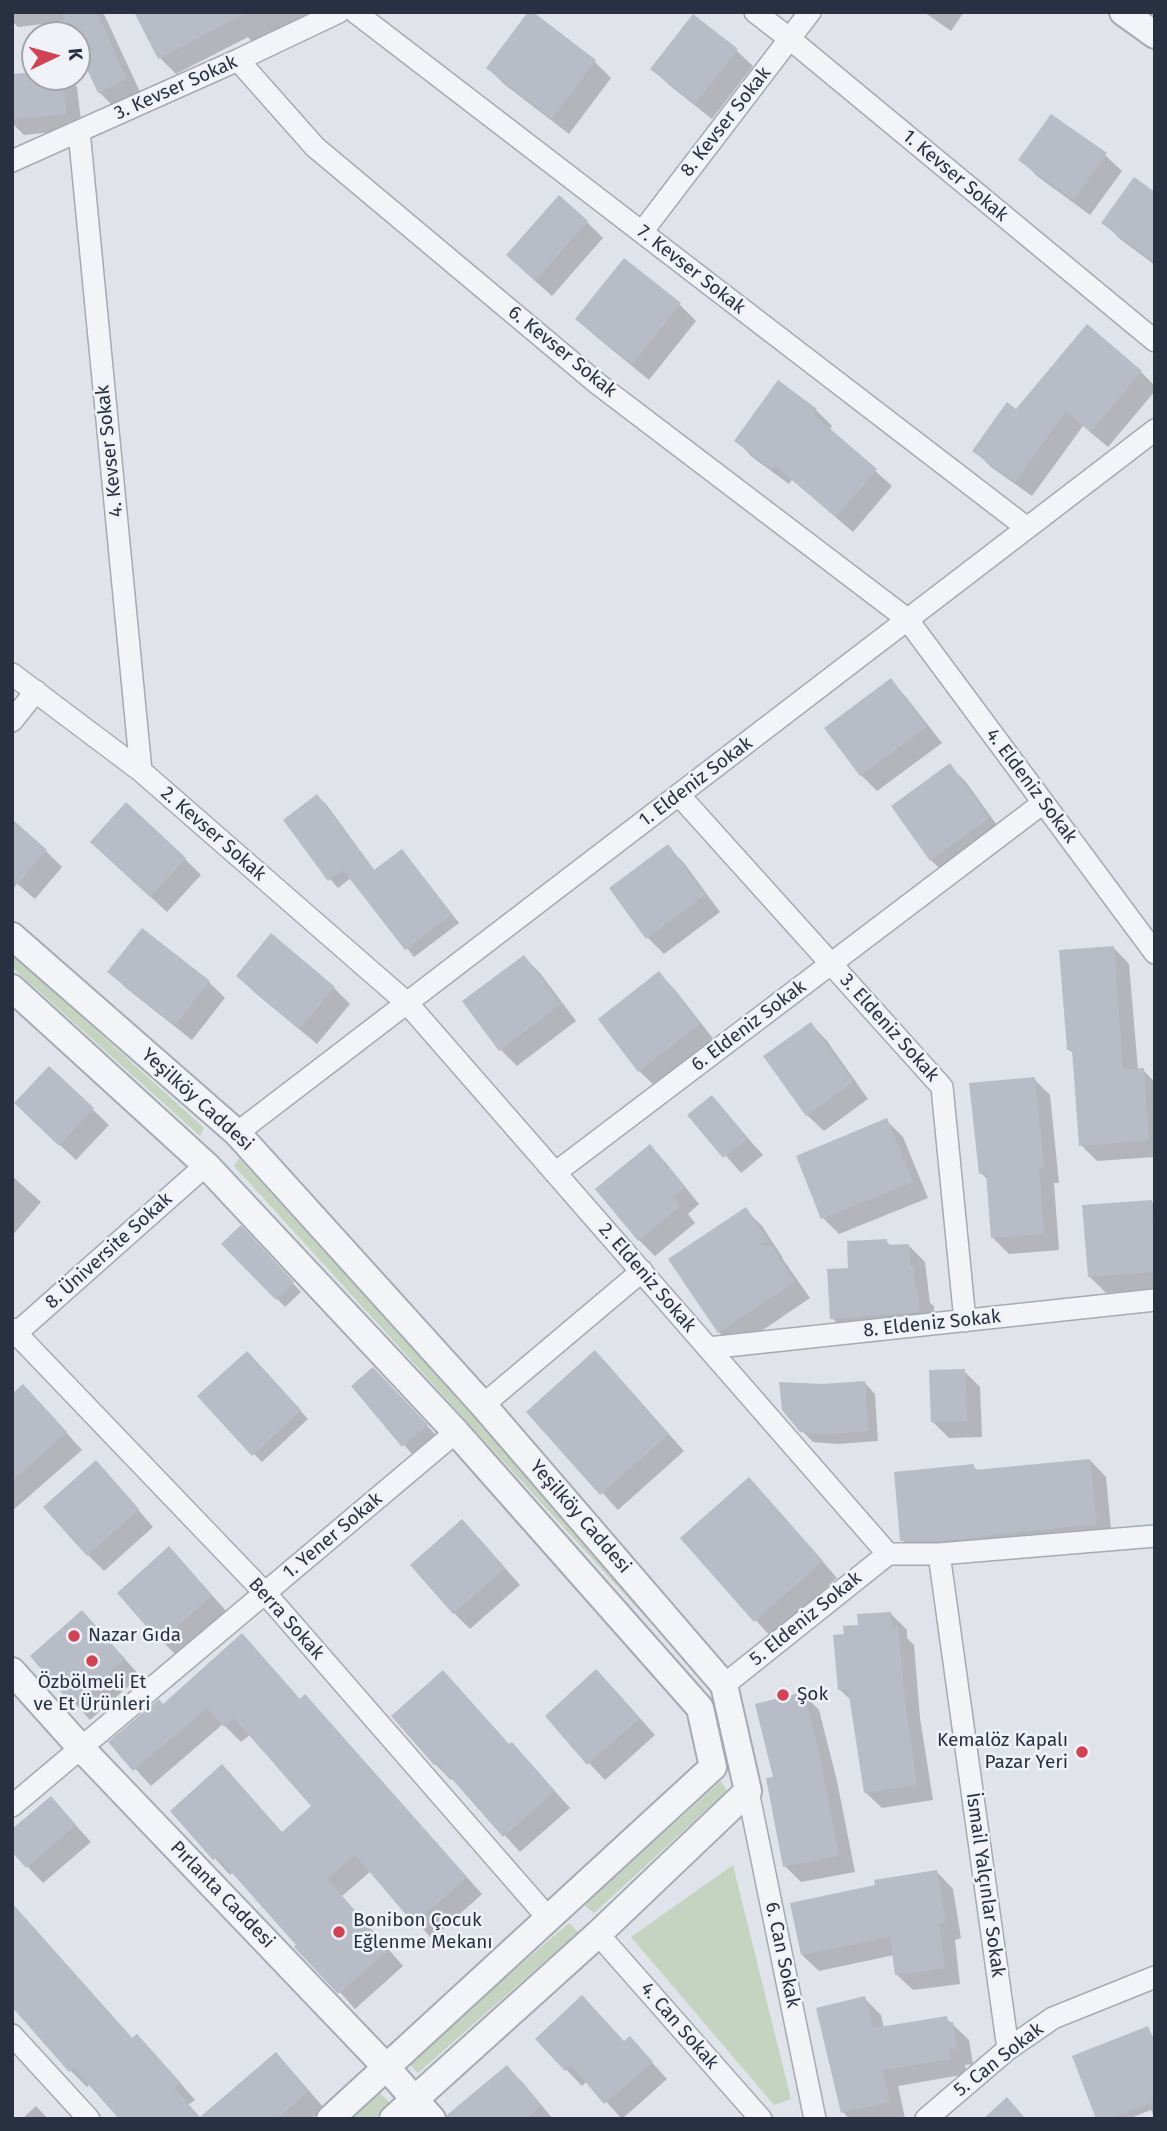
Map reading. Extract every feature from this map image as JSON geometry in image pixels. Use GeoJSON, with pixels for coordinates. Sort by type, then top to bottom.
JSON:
{"type":"FeatureCollection","features":[{"type":"Feature","properties":{"kind":"street","name":"3. Kevser Sokak"},"geometry":{"type":"LineString","coordinates":[[12,161],[338,12]]}},
{"type":"Feature","properties":{"kind":"street","name":"7. Kevser Sokak"},"geometry":{"type":"LineString","coordinates":[[355,12],[1027,528]]}},
{"type":"Feature","properties":{"kind":"street","name":"1. Kevser Sokak"},"geometry":{"type":"LineString","coordinates":[[755,12],[1155,341]]}},
{"type":"Feature","properties":{"kind":"street","name":"8. Kevser Sokak"},"geometry":{"type":"LineString","coordinates":[[642,232],[810,12]]}},
{"type":"Feature","properties":{"kind":"street"},"geometry":{"type":"LineString","coordinates":[[1124,12],[1155,35]]}},
{"type":"Feature","properties":{"kind":"street","name":"6. Kevser Sokak"},"geometry":{"type":"LineString","coordinates":[[238,60],[314,147],[598,384],[908,619]]}},
{"type":"Feature","properties":{"kind":"street","name":"4. Kevser Sokak"},"geometry":{"type":"LineString","coordinates":[[79,131],[141,771]]}},
{"type":"Feature","properties":{"kind":"street","name":"1. Eldeniz Sokak"},"geometry":{"type":"LineString","coordinates":[[237,1133],[1155,430]]}},
{"type":"Feature","properties":{"kind":"street","name":"4. Eldeniz Sokak"},"geometry":{"type":"LineString","coordinates":[[908,619],[1155,953]]}},
{"type":"Feature","properties":{"kind":"street","name":"2. Kevser Sokak"},"geometry":{"type":"LineString","coordinates":[[14,676],[141,771],[407,1003]]}},
{"type":"Feature","properties":{"kind":"street"},"geometry":{"type":"LineString","coordinates":[[12,721],[36,691]]}},
{"type":"Feature","properties":{"kind":"street","name":"3. Eldeniz Sokak"},"geometry":{"type":"LineString","coordinates":[[679,795],[942,1087],[965,1321]]}},
{"type":"Feature","properties":{"kind":"street","name":"6. Eldeniz Sokak"},"geometry":{"type":"LineString","coordinates":[[555,1173],[1044,803]]}},
{"type":"Feature","properties":{"kind":"street","name":"Yeşilköy Caddesi"},"geometry":{"type":"LineString","coordinates":[[12,936],[237,1133],[483,1405],[724,1685],[748,1791]]}},
{"type":"Feature","properties":{"kind":"street","name":"Yeşilköy Caddesi"},"geometry":{"type":"LineString","coordinates":[[12,988],[206,1165],[456,1433],[700,1708],[713,1767]]}},
{"type":"Feature","properties":{"kind":"street","name":"2. Eldeniz Sokak"},"geometry":{"type":"LineString","coordinates":[[407,1003],[888,1554]]}},
{"type":"Feature","properties":{"kind":"street"},"geometry":{"type":"LineString","coordinates":[[206,1165],[237,1133]]}},
{"type":"Feature","properties":{"kind":"street","name":"8. Üniversite Sokak"},"geometry":{"type":"LineString","coordinates":[[14,1333],[206,1165]]}},
{"type":"Feature","properties":{"kind":"street"},"geometry":{"type":"LineString","coordinates":[[483,1405],[642,1271]]}},
{"type":"Feature","properties":{"kind":"street","name":"8. Eldeniz Sokak"},"geometry":{"type":"LineString","coordinates":[[708,1348],[1155,1300]]}},
{"type":"Feature","properties":{"kind":"street","name":"Berra Sokak"},"geometry":{"type":"LineString","coordinates":[[14,1333],[265,1593],[549,1919]]}},
{"type":"Feature","properties":{"kind":"street","name":"1. Yener Sokak"},"geometry":{"type":"LineString","coordinates":[[12,1806],[456,1433]]}},
{"type":"Feature","properties":{"kind":"street"},"geometry":{"type":"LineString","coordinates":[[888,1554],[939,1554],[1155,1536]]}},
{"type":"Feature","properties":{"kind":"street","name":"5. Eldeniz Sokak"},"geometry":{"type":"LineString","coordinates":[[724,1685],[888,1554]]}},
{"type":"Feature","properties":{"kind":"street","name":"İsmail Yalçınlar Sokak"},"geometry":{"type":"LineString","coordinates":[[939,1554],[1008,2049]]}},
{"type":"Feature","properties":{"kind":"street","name":"Pırlanta Caddesi"},"geometry":{"type":"LineString","coordinates":[[12,1671],[81,1748],[423,2109]]}},
{"type":"Feature","properties":{"kind":"street"},"geometry":{"type":"LineString","coordinates":[[700,1708],[724,1685]]}},
{"type":"Feature","properties":{"kind":"street"},"geometry":{"type":"LineString","coordinates":[[330,2119],[713,1767],[748,1791],[597,1934],[423,2109],[393,2119]]}},
{"type":"Feature","properties":{"kind":"street","name":"6. Can Sokak"},"geometry":{"type":"LineString","coordinates":[[748,1791],[815,2119]]}},
{"type":"Feature","properties":{"kind":"street"},"geometry":{"type":"LineString","coordinates":[[568,1900],[597,1934]]}},
{"type":"Feature","properties":{"kind":"street","name":"4. Can Sokak"},"geometry":{"type":"LineString","coordinates":[[597,1934],[761,2119]]}},
{"type":"Feature","properties":{"kind":"street","name":"5. Can Sokak"},"geometry":{"type":"LineString","coordinates":[[926,2119],[1008,2049],[1053,2018],[1155,1977]]}},
{"type":"Feature","properties":{"kind":"street"},"geometry":{"type":"LineString","coordinates":[[12,2035],[89,2119]]}},
{"type":"Feature","properties":{"kind":"green space"},"geometry":{"type":"Polygon","coordinates":[[[12,954],[204,1128],[200,1136],[12,967],[12,954]]]}},
{"type":"Feature","properties":{"kind":"green space"},"geometry":{"type":"Polygon","coordinates":[[[239,1158],[686,1649],[680,1655],[234,1166],[239,1158]]]}},
{"type":"Feature","properties":{"kind":"green space"},"geometry":{"type":"Polygon","coordinates":[[[721,1781],[727,1791],[594,1913],[584,1905],[721,1781]]]}},
{"type":"Feature","properties":{"kind":"green space"},"geometry":{"type":"Polygon","coordinates":[[[733,1865],[791,2099],[774,2105],[631,1937],[733,1865]]]}},
{"type":"Feature","properties":{"kind":"green space"},"geometry":{"type":"Polygon","coordinates":[[[569,1923],[578,1932],[418,2073],[407,2062],[569,1923]]]}},
{"type":"Feature","properties":{"kind":"green space"},"geometry":{"type":"Polygon","coordinates":[[[379,2092],[391,2104],[374,2119],[350,2119],[379,2092]]]}},
{"type":"Feature","properties":{"kind":"building"},"geometry":{"type":"Polygon","coordinates":[[[61,12],[96,12],[127,79],[98,93],[91,78],[91,21],[65,21],[61,12]]]}},
{"type":"Feature","properties":{"kind":"building"},"geometry":{"type":"Polygon","coordinates":[[[134,12],[249,12],[158,59],[134,12]]]}},
{"type":"Feature","properties":{"kind":"building"},"geometry":{"type":"Polygon","coordinates":[[[528,12],[533,12],[596,60],[552,119],[486,68],[528,12]]]}},
{"type":"Feature","properties":{"kind":"building"},"geometry":{"type":"Polygon","coordinates":[[[693,14],[738,49],[695,104],[650,69],[693,14]]]}},
{"type":"Feature","properties":{"kind":"building"},"geometry":{"type":"Polygon","coordinates":[[[21,73],[21,91],[64,91],[67,114],[12,119],[12,74],[21,73]]]}},
{"type":"Feature","properties":{"kind":"building"},"geometry":{"type":"Polygon","coordinates":[[[1051,114],[1107,153],[1074,200],[1018,160],[1051,114]]]}},
{"type":"Feature","properties":{"kind":"building"},"geometry":{"type":"Polygon","coordinates":[[[1134,177],[1155,192],[1155,262],[1101,223],[1134,177]]]}},
{"type":"Feature","properties":{"kind":"building"},"geometry":{"type":"Polygon","coordinates":[[[559,195],[588,221],[535,281],[506,255],[559,195]]]}},
{"type":"Feature","properties":{"kind":"building"},"geometry":{"type":"Polygon","coordinates":[[[624,258],[681,303],[632,365],[575,319],[624,258]]]}},
{"type":"Feature","properties":{"kind":"building"},"geometry":{"type":"Polygon","coordinates":[[[1087,324],[1142,371],[1091,432],[1066,411],[1015,482],[972,451],[1007,402],[1016,409],[1087,324]]]}},
{"type":"Feature","properties":{"kind":"building"},"geometry":{"type":"Polygon","coordinates":[[[778,380],[817,409],[813,414],[877,469],[836,517],[775,465],[772,469],[734,441],[778,380]]]}},
{"type":"Feature","properties":{"kind":"building"},"geometry":{"type":"Polygon","coordinates":[[[891,678],[927,727],[860,776],[824,728],[891,678]]]}},
{"type":"Feature","properties":{"kind":"building"},"geometry":{"type":"Polygon","coordinates":[[[950,763],[989,818],[930,861],[891,806],[950,763]]]}},
{"type":"Feature","properties":{"kind":"building"},"geometry":{"type":"Polygon","coordinates":[[[317,794],[374,870],[402,849],[452,914],[405,950],[343,870],[328,881],[283,820],[317,794]]]}},
{"type":"Feature","properties":{"kind":"building"},"geometry":{"type":"Polygon","coordinates":[[[126,802],[186,858],[150,897],[90,842],[126,802]]]}},
{"type":"Feature","properties":{"kind":"building"},"geometry":{"type":"Polygon","coordinates":[[[12,819],[47,850],[12,890],[12,819]]]}},
{"type":"Feature","properties":{"kind":"building"},"geometry":{"type":"Polygon","coordinates":[[[668,844],[705,895],[646,939],[609,888],[668,844]]]}},
{"type":"Feature","properties":{"kind":"building"},"geometry":{"type":"Polygon","coordinates":[[[142,928],[210,981],[175,1025],[107,972],[142,928]]]}},
{"type":"Feature","properties":{"kind":"building"},"geometry":{"type":"Polygon","coordinates":[[[271,933],[335,987],[299,1029],[236,976],[271,933]]]}},
{"type":"Feature","properties":{"kind":"building"},"geometry":{"type":"Polygon","coordinates":[[[1114,946],[1123,1070],[1144,1068],[1149,1140],[1079,1146],[1072,1050],[1067,1050],[1059,950],[1114,946]]]}},
{"type":"Feature","properties":{"kind":"building"},"geometry":{"type":"Polygon","coordinates":[[[524,955],[561,1004],[499,1051],[462,1001],[524,955]]]}},
{"type":"Feature","properties":{"kind":"building"},"geometry":{"type":"Polygon","coordinates":[[[659,971],[700,1024],[638,1072],[598,1019],[659,971]]]}},
{"type":"Feature","properties":{"kind":"building"},"geometry":{"type":"Polygon","coordinates":[[[811,1022],[853,1082],[806,1116],[763,1056],[811,1022]]]}},
{"type":"Feature","properties":{"kind":"building"},"geometry":{"type":"Polygon","coordinates":[[[49,1066],[94,1108],[59,1146],[14,1103],[49,1066]]]}},
{"type":"Feature","properties":{"kind":"building"},"geometry":{"type":"Polygon","coordinates":[[[1035,1077],[1044,1167],[1039,1168],[1044,1234],[991,1238],[986,1173],[979,1174],[969,1083],[1035,1077]]]}},
{"type":"Feature","properties":{"kind":"building"},"geometry":{"type":"Polygon","coordinates":[[[712,1095],[748,1138],[723,1158],[687,1115],[712,1095]]]}},
{"type":"Feature","properties":{"kind":"building"},"geometry":{"type":"Polygon","coordinates":[[[887,1118],[913,1182],[821,1219],[796,1156],[887,1118]]]}},
{"type":"Feature","properties":{"kind":"building"},"geometry":{"type":"Polygon","coordinates":[[[650,1144],[685,1187],[673,1197],[680,1206],[638,1241],[595,1189],[650,1144]]]}},
{"type":"Feature","properties":{"kind":"building"},"geometry":{"type":"Polygon","coordinates":[[[1152,1200],[1155,1272],[1088,1277],[1082,1205],[1152,1200]]]}},
{"type":"Feature","properties":{"kind":"building"},"geometry":{"type":"Polygon","coordinates":[[[746,1207],[768,1241],[756,1246],[771,1245],[795,1282],[718,1333],[668,1259],[746,1207]]]}},
{"type":"Feature","properties":{"kind":"building"},"geometry":{"type":"Polygon","coordinates":[[[241,1225],[294,1282],[276,1300],[221,1244],[241,1225]]]}},
{"type":"Feature","properties":{"kind":"building"},"geometry":{"type":"Polygon","coordinates":[[[887,1239],[887,1245],[909,1244],[910,1266],[914,1267],[920,1312],[830,1319],[827,1269],[848,1268],[847,1241],[887,1239]]]}},
{"type":"Feature","properties":{"kind":"building"},"geometry":{"type":"Polygon","coordinates":[[[595,1350],[669,1434],[600,1495],[526,1412],[595,1350]]]}},
{"type":"Feature","properties":{"kind":"building"},"geometry":{"type":"Polygon","coordinates":[[[247,1351],[301,1410],[252,1456],[197,1396],[247,1351]]]}},
{"type":"Feature","properties":{"kind":"building"},"geometry":{"type":"Polygon","coordinates":[[[373,1367],[428,1425],[402,1447],[351,1386],[373,1367]]]}},
{"type":"Feature","properties":{"kind":"building"},"geometry":{"type":"Polygon","coordinates":[[[965,1369],[967,1421],[931,1422],[929,1370],[965,1369]]]}},
{"type":"Feature","properties":{"kind":"building"},"geometry":{"type":"Polygon","coordinates":[[[865,1381],[868,1431],[826,1434],[800,1432],[782,1410],[779,1382],[823,1384],[865,1381]]]}},
{"type":"Feature","properties":{"kind":"building"},"geometry":{"type":"Polygon","coordinates":[[[23,1384],[67,1432],[12,1481],[12,1394],[23,1384]]]}},
{"type":"Feature","properties":{"kind":"building"},"geometry":{"type":"Polygon","coordinates":[[[1090,1459],[1097,1524],[938,1541],[900,1541],[894,1472],[974,1464],[974,1470],[1090,1459]]]}},
{"type":"Feature","properties":{"kind":"building"},"geometry":{"type":"Polygon","coordinates":[[[96,1460],[139,1509],[87,1556],[43,1507],[96,1460]]]}},
{"type":"Feature","properties":{"kind":"building"},"geometry":{"type":"Polygon","coordinates":[[[749,1477],[823,1561],[754,1622],[680,1538],[749,1477]]]}},
{"type":"Feature","properties":{"kind":"building"},"geometry":{"type":"Polygon","coordinates":[[[462,1519],[505,1568],[453,1614],[410,1565],[462,1519]]]}},
{"type":"Feature","properties":{"kind":"building"},"geometry":{"type":"Polygon","coordinates":[[[169,1546],[212,1595],[160,1642],[117,1593],[169,1546]]]}},
{"type":"Feature","properties":{"kind":"building"},"geometry":{"type":"Polygon","coordinates":[[[82,1610],[125,1659],[72,1705],[30,1656],[82,1610]]]}},
{"type":"Feature","properties":{"kind":"building"},"geometry":{"type":"Polygon","coordinates":[[[891,1612],[892,1627],[898,1626],[917,1785],[864,1793],[848,1689],[838,1690],[833,1635],[844,1634],[843,1626],[858,1625],[857,1614],[891,1612]]]}},
{"type":"Feature","properties":{"kind":"building"},"geometry":{"type":"Polygon","coordinates":[[[242,1633],[300,1699],[305,1694],[467,1877],[414,1924],[355,1855],[327,1879],[389,1949],[338,1994],[217,1856],[213,1860],[170,1811],[222,1764],[282,1832],[311,1806],[234,1718],[224,1727],[207,1708],[133,1771],[108,1742],[159,1699],[163,1704],[242,1633]]]}},
{"type":"Feature","properties":{"kind":"building"},"geometry":{"type":"Polygon","coordinates":[[[596,1669],[640,1718],[587,1765],[545,1716],[596,1669]]]}},
{"type":"Feature","properties":{"kind":"building"},"geometry":{"type":"Polygon","coordinates":[[[443,1670],[555,1791],[503,1837],[437,1762],[434,1765],[391,1716],[443,1670]]]}},
{"type":"Feature","properties":{"kind":"building"},"geometry":{"type":"Polygon","coordinates":[[[804,1692],[839,1856],[783,1867],[766,1778],[773,1777],[755,1704],[804,1692]]]}},
{"type":"Feature","properties":{"kind":"building"},"geometry":{"type":"Polygon","coordinates":[[[51,1796],[76,1825],[26,1868],[12,1852],[12,1829],[51,1796]]]}},
{"type":"Feature","properties":{"kind":"building"},"geometry":{"type":"Polygon","coordinates":[[[937,1870],[946,1922],[939,1924],[945,1968],[895,1975],[890,1937],[801,1955],[790,1903],[875,1885],[874,1880],[937,1870]]]}},
{"type":"Feature","properties":{"kind":"building"},"geometry":{"type":"Polygon","coordinates":[[[12,1903],[132,2038],[137,2034],[180,2082],[174,2088],[200,2117],[276,2052],[309,2091],[276,2119],[119,2119],[74,2068],[69,2072],[12,2007],[12,1903]]]}},
{"type":"Feature","properties":{"kind":"building"},"geometry":{"type":"Polygon","coordinates":[[[582,1995],[624,2041],[630,2036],[653,2062],[604,2104],[571,2065],[565,2071],[535,2039],[582,1995]]]}},
{"type":"Feature","properties":{"kind":"building"},"geometry":{"type":"Polygon","coordinates":[[[865,1996],[873,2028],[947,2016],[948,2022],[953,2022],[957,2048],[950,2049],[951,2059],[882,2070],[890,2102],[841,2113],[816,2008],[865,1996]]]}},
{"type":"Feature","properties":{"kind":"building"},"geometry":{"type":"Polygon","coordinates":[[[1148,2026],[1155,2045],[1155,2101],[1110,2119],[1096,2119],[1072,2056],[1148,2026]]]}},
{"type":"Feature","properties":{"kind":"building"},"geometry":{"type":"Polygon","coordinates":[[[507,2065],[541,2106],[526,2119],[447,2119],[447,2115],[507,2065]]]}},
{"type":"Feature","properties":{"kind":"building"},"geometry":{"type":"Polygon","coordinates":[[[1007,2097],[1026,2119],[983,2119],[1007,2097]]]}},
{"type":"Feature","properties":{"kind":"place","name":"Nazar Gıda"},"geometry":{"type":"Point","coordinates":[74,1636]}},
{"type":"Feature","properties":{"kind":"place","name":"Özbölmeli Et ve Et Ürünleri"},"geometry":{"type":"Point","coordinates":[92,1661]}},
{"type":"Feature","properties":{"kind":"place","name":"Şok"},"geometry":{"type":"Point","coordinates":[783,1695]}},
{"type":"Feature","properties":{"kind":"place","name":"Kemalöz Kapalı Pazar Yeri"},"geometry":{"type":"Point","coordinates":[1082,1752]}},
{"type":"Feature","properties":{"kind":"place","name":"Bonibon Çocuk Eğlenme Mekanı"},"geometry":{"type":"Point","coordinates":[339,1932]}}]}
